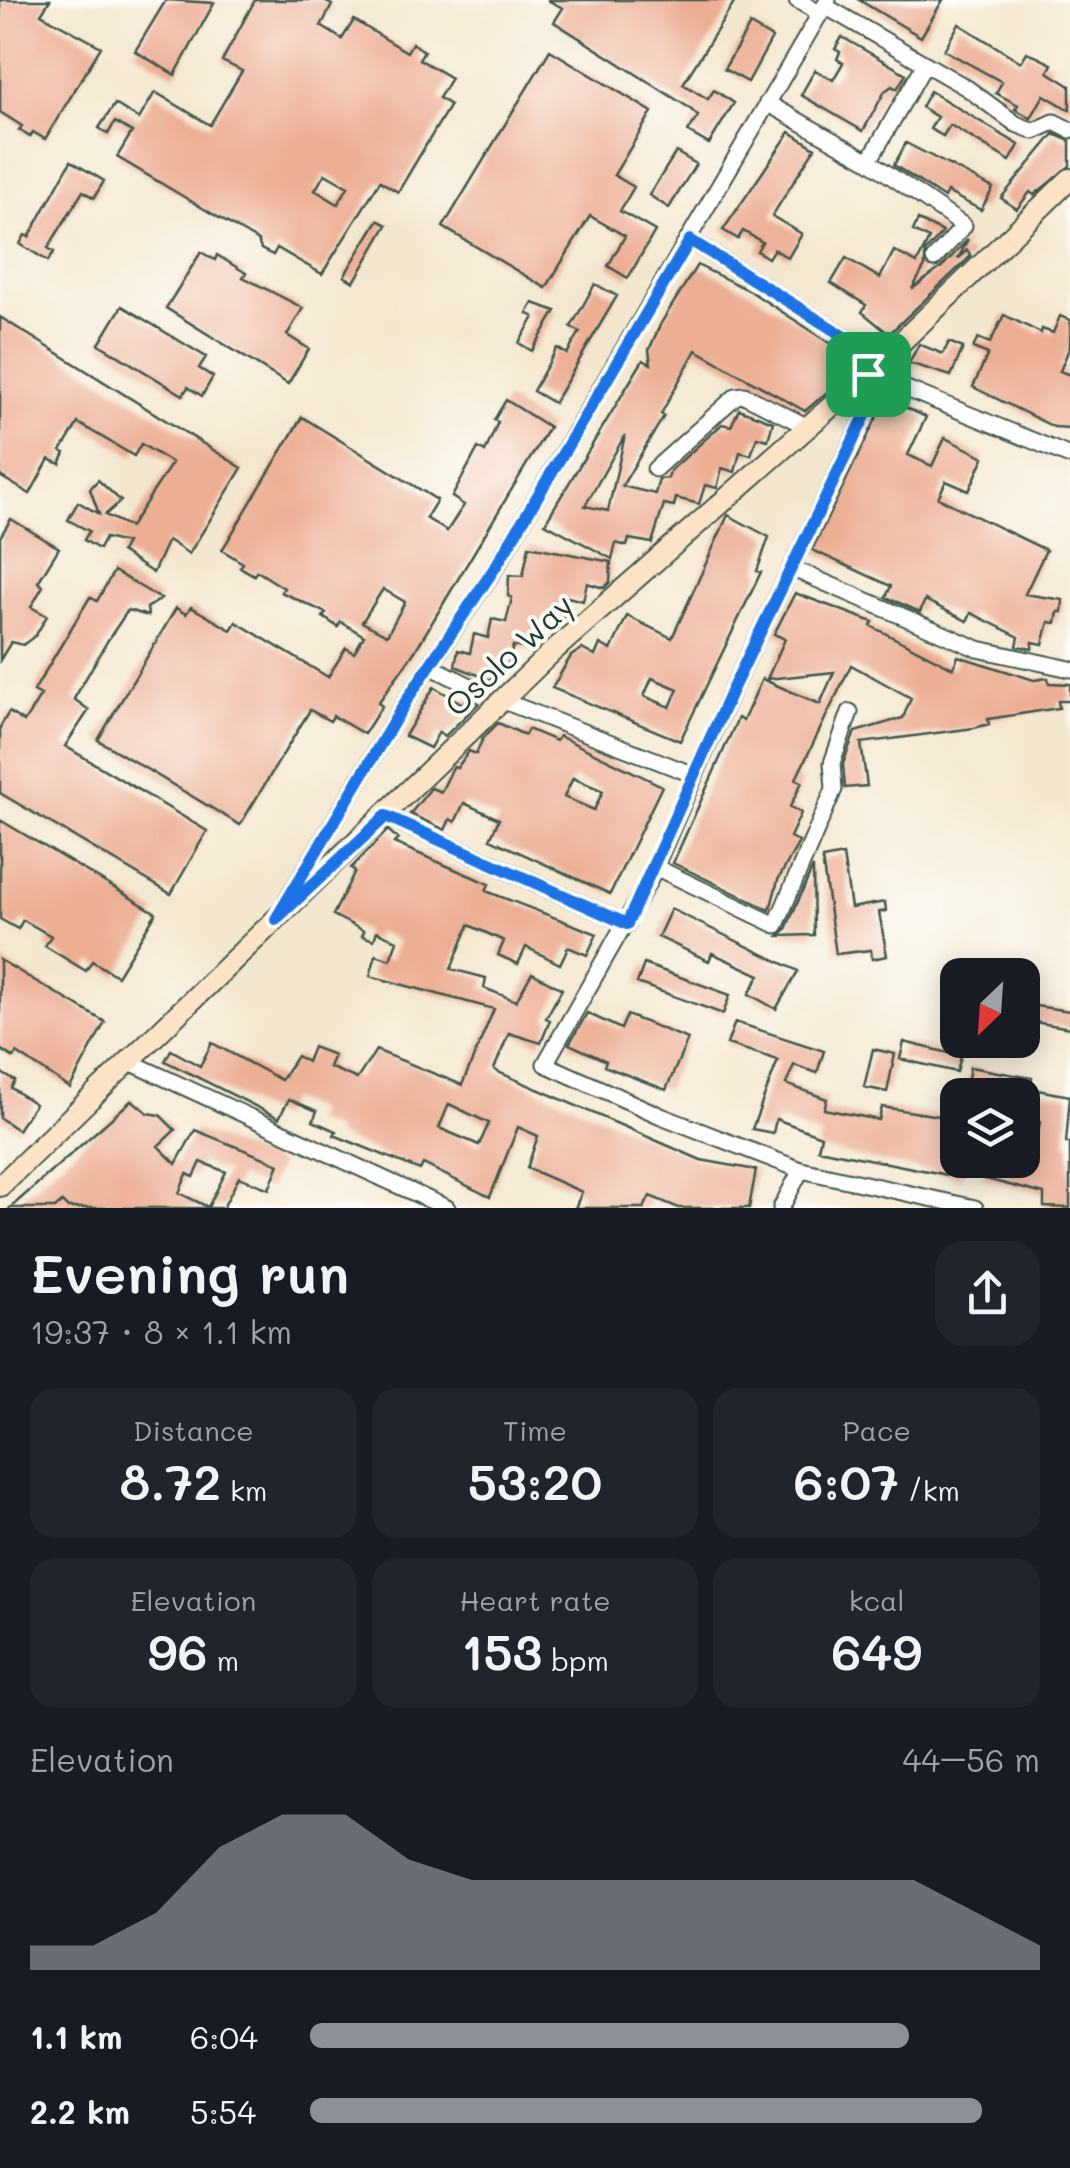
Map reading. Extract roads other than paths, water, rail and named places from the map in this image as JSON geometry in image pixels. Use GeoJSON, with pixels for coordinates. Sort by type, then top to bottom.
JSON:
{"type":"FeatureCollection","features":[{"type":"Feature","properties":{"kind":"main road","name":"Osolo Way"},"geometry":{"type":"LineString","coordinates":[[0,1186],[386,816],[501,700],[806,426],[878,371],[1070,179]]}},
{"type":"Feature","properties":{"kind":"street"},"geometry":{"type":"LineString","coordinates":[[797,0],[825,6],[925,64],[1016,124],[1034,131],[1054,122],[1070,130]]}},
{"type":"Feature","properties":{"kind":"street"},"geometry":{"type":"LineString","coordinates":[[276,919],[430,666],[496,566],[825,6]]}},
{"type":"Feature","properties":{"kind":"street"},"geometry":{"type":"LineString","coordinates":[[869,161],[925,64]]}},
{"type":"Feature","properties":{"kind":"street"},"geometry":{"type":"LineString","coordinates":[[767,104],[869,161],[964,226],[934,259]]}},
{"type":"Feature","properties":{"kind":"street"},"geometry":{"type":"LineString","coordinates":[[690,240],[878,371],[1070,456]]}},
{"type":"Feature","properties":{"kind":"street"},"geometry":{"type":"LineString","coordinates":[[878,371],[655,867],[627,924],[545,1064],[590,1087],[801,1170],[975,1208]]}},
{"type":"Feature","properties":{"kind":"street"},"geometry":{"type":"LineString","coordinates":[[655,469],[736,396],[744,395],[806,426]]}},
{"type":"Feature","properties":{"kind":"street"},"geometry":{"type":"LineString","coordinates":[[790,568],[978,649],[1070,669]]}},
{"type":"Feature","properties":{"kind":"street"},"geometry":{"type":"LineString","coordinates":[[430,666],[470,686]]}},
{"type":"Feature","properties":{"kind":"street"},"geometry":{"type":"LineString","coordinates":[[501,700],[694,775]]}},
{"type":"Feature","properties":{"kind":"street"},"geometry":{"type":"LineString","coordinates":[[655,867],[776,925],[834,789],[832,763],[850,712]]}},
{"type":"Feature","properties":{"kind":"street"},"geometry":{"type":"LineString","coordinates":[[386,816],[627,924]]}},
{"type":"Feature","properties":{"kind":"street"},"geometry":{"type":"LineString","coordinates":[[130,1062],[447,1208]]}},
{"type":"Feature","properties":{"kind":"street"},"geometry":{"type":"LineString","coordinates":[[781,1208],[801,1170]]}}]}
